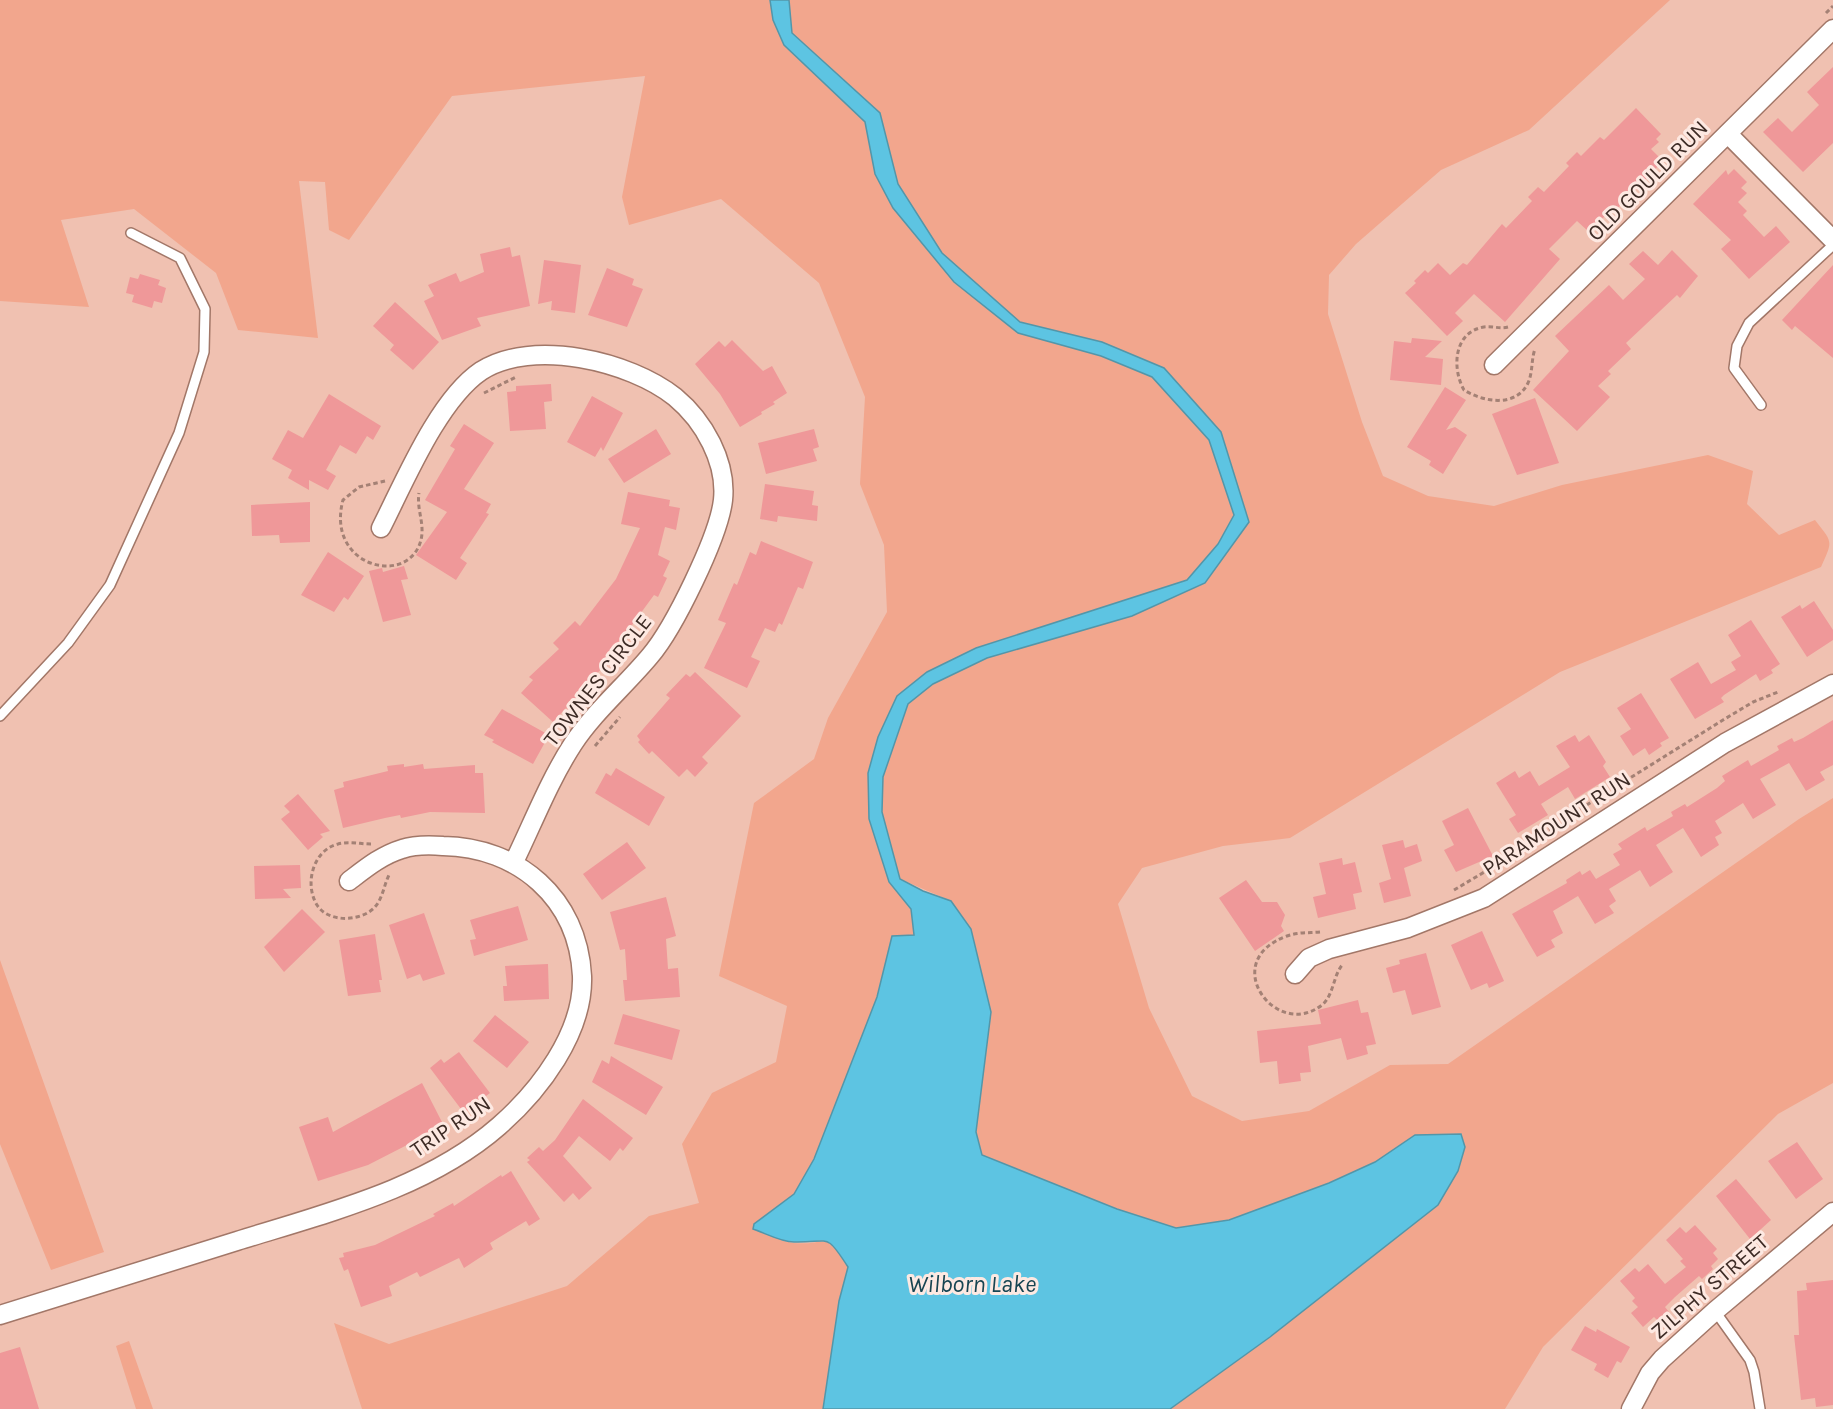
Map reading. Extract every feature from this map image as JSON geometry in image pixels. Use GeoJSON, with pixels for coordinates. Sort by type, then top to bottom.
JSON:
{"type":"FeatureCollection","features":[{"type":"Feature","properties":{"kind":"street","name":"OLD GOULD RUN"},"geometry":{"type":"LineString","coordinates":[[1494,365],[1833,29]]}},
{"type":"Feature","properties":{"kind":"street"},"geometry":{"type":"LineString","coordinates":[[1728,134],[1833,240]]}},
{"type":"Feature","properties":{"kind":"street","name":"TOWNES CIRCLE"},"geometry":{"type":"LineString","coordinates":[[381,528],[440,418],[480,372],[501,362],[530,354],[561,354],[592,361],[649,381],[675,397],[700,423],[712,445],[722,474],[723,500],[717,528],[682,604],[668,633],[650,657],[573,744],[514,862]]}},
{"type":"Feature","properties":{"kind":"street","name":"PARAMOUNT RUN"},"geometry":{"type":"LineString","coordinates":[[1294,974],[1309,958],[1329,949],[1427,922],[1484,898],[1725,742],[1833,684]]}},
{"type":"Feature","properties":{"kind":"street","name":"TRIP RUN"},"geometry":{"type":"LineString","coordinates":[[0,1316],[344,1208],[408,1182],[450,1159],[498,1127],[529,1094],[560,1051],[579,1003],[582,978],[579,956],[560,908],[532,873],[488,851],[462,846],[404,848],[376,861],[350,881]]}},
{"type":"Feature","properties":{"kind":"street","name":"ZILPHY STREET"},"geometry":{"type":"LineString","coordinates":[[1631,1409],[1650,1372],[1715,1311],[1833,1212]]}},
{"type":"Feature","properties":{"kind":"lane"},"geometry":{"type":"LineString","coordinates":[[0,716],[68,643],[110,585],[179,433],[204,352],[205,309],[180,258],[131,233]]}},
{"type":"Feature","properties":{"kind":"lane"},"geometry":{"type":"LineString","coordinates":[[1761,405],[1734,368],[1737,346],[1749,323],[1833,245]]}},
{"type":"Feature","properties":{"kind":"lane"},"geometry":{"type":"LineString","coordinates":[[1715,1311],[1749,1360],[1754,1372],[1760,1409]]}},
{"type":"Feature","properties":{"kind":"path"},"geometry":{"type":"LineString","coordinates":[[479,397],[499,384],[519,376]]}},
{"type":"Feature","properties":{"kind":"path"},"geometry":{"type":"LineString","coordinates":[[388,479],[359,487],[343,500],[339,522],[341,535],[350,550],[360,560],[392,565],[405,560],[417,549],[423,525],[417,506],[418,494],[424,484]]}},
{"type":"Feature","properties":{"kind":"path"},"geometry":{"type":"LineString","coordinates":[[593,748],[622,714]]}},
{"type":"Feature","properties":{"kind":"shaded area"},"geometry":{"type":"Polygon","coordinates":[[[0,0],[770,0],[773,20],[784,45],[865,122],[875,174],[893,208],[1018,333],[1101,356],[1152,377],[1209,440],[1234,515],[1218,544],[1187,580],[976,648],[927,672],[897,696],[868,773],[889,882],[911,909],[914,935],[892,936],[877,997],[814,1159],[794,1194],[755,1223],[788,1242],[829,1243],[848,1267],[839,1301],[823,1409],[362,1409],[334,1323],[389,1344],[567,1286],[649,1216],[699,1203],[682,1144],[712,1093],[776,1062],[787,1006],[719,976],[754,803],[814,759],[828,718],[887,612],[884,545],[860,484],[865,397],[819,283],[721,199],[629,225],[622,197],[645,76],[452,96],[349,240],[329,230],[325,182],[299,181],[318,338],[238,330],[216,273],[134,209],[61,220],[89,307],[0,301],[0,0]]]}},
{"type":"Feature","properties":{"kind":"shaded area"},"geometry":{"type":"Polygon","coordinates":[[[789,0],[1670,0],[1529,130],[1441,170],[1356,244],[1329,275],[1328,314],[1362,422],[1383,476],[1428,496],[1494,506],[1562,485],[1708,455],[1753,471],[1747,504],[1779,535],[1815,520],[1829,542],[1828,552],[1821,567],[1560,672],[1290,838],[1223,846],[1142,868],[1118,904],[1149,1008],[1192,1096],[1242,1121],[1309,1111],[1390,1065],[1448,1064],[1799,819],[1833,798],[1833,1083],[1778,1114],[1543,1347],[1505,1409],[1170,1409],[1270,1337],[1438,1205],[1458,1171],[1465,1147],[1461,1134],[1415,1135],[1375,1162],[1329,1183],[1229,1220],[1176,1228],[1117,1209],[982,1155],[976,1132],[991,1012],[971,929],[951,901],[900,879],[882,812],[883,777],[908,704],[933,684],[987,658],[1132,616],[1205,583],[1249,522],[1221,432],[1164,368],[1102,342],[1020,322],[942,253],[898,184],[880,113],[792,33],[789,0]]]}},
{"type":"Feature","properties":{"kind":"shaded area"},"geometry":{"type":"Polygon","coordinates":[[[0,960],[104,1252],[51,1270],[0,1144],[0,960]]]}},
{"type":"Feature","properties":{"kind":"shaded area"},"geometry":{"type":"Polygon","coordinates":[[[129,1341],[153,1409],[136,1409],[116,1346],[129,1341]]]}},
{"type":"Feature","properties":{"kind":"water","name":"Wilborn Lake"},"geometry":{"type":"Polygon","coordinates":[[[770,0],[789,0],[792,33],[880,113],[898,184],[942,253],[1020,322],[1102,342],[1164,368],[1221,432],[1249,522],[1205,583],[1132,616],[987,658],[933,684],[908,704],[883,777],[882,812],[900,879],[923,891],[951,901],[971,929],[991,1012],[976,1132],[982,1155],[1117,1209],[1176,1228],[1229,1220],[1329,1183],[1375,1162],[1415,1135],[1461,1134],[1465,1147],[1458,1171],[1438,1205],[1270,1337],[1170,1409],[823,1409],[839,1301],[848,1267],[835,1248],[826,1241],[789,1242],[753,1229],[754,1224],[794,1194],[814,1159],[877,997],[892,936],[914,935],[911,909],[889,882],[869,819],[868,773],[878,737],[897,696],[927,672],[976,648],[1187,580],[1218,544],[1234,515],[1209,440],[1152,377],[1101,356],[1018,333],[954,282],[893,208],[875,174],[865,122],[784,45],[773,20],[770,0]]]}},
{"type":"Feature","properties":{"kind":"building"},"geometry":{"type":"Polygon","coordinates":[[[1833,67],[1833,143],[1803,172],[1763,132],[1778,118],[1792,132],[1819,105],[1807,92],[1833,67]]]}},
{"type":"Feature","properties":{"kind":"building"},"geometry":{"type":"Polygon","coordinates":[[[1636,108],[1661,134],[1656,139],[1659,142],[1651,149],[1663,161],[1615,211],[1612,209],[1589,232],[1577,221],[1549,249],[1560,259],[1505,322],[1474,294],[1455,313],[1463,321],[1447,336],[1405,293],[1416,283],[1414,281],[1425,270],[1428,273],[1438,263],[1450,275],[1463,263],[1467,265],[1502,224],[1506,228],[1532,201],[1528,197],[1538,187],[1544,192],[1569,166],[1566,163],[1577,152],[1581,156],[1600,137],[1604,140],[1636,108]]]}},
{"type":"Feature","properties":{"kind":"building"},"geometry":{"type":"Polygon","coordinates":[[[1734,169],[1747,182],[1741,188],[1747,193],[1738,202],[1747,211],[1743,215],[1764,237],[1776,226],[1790,242],[1749,279],[1721,249],[1731,240],[1693,204],[1726,170],[1728,175],[1734,169]]]}},
{"type":"Feature","properties":{"kind":"building"},"geometry":{"type":"Polygon","coordinates":[[[510,247],[512,257],[520,255],[530,306],[477,318],[481,326],[442,340],[424,301],[434,296],[428,285],[456,273],[460,282],[484,272],[480,254],[510,247]]]}},
{"type":"Feature","properties":{"kind":"building"},"geometry":{"type":"Polygon","coordinates":[[[1672,250],[1698,276],[1680,298],[1677,295],[1626,343],[1631,349],[1608,371],[1611,374],[1598,386],[1610,397],[1577,431],[1533,390],[1569,351],[1555,336],[1609,285],[1623,300],[1645,279],[1629,264],[1643,251],[1658,265],[1672,250]]]}},
{"type":"Feature","properties":{"kind":"building"},"geometry":{"type":"Polygon","coordinates":[[[544,260],[581,265],[575,313],[551,310],[552,301],[538,304],[544,260]]]}},
{"type":"Feature","properties":{"kind":"building"},"geometry":{"type":"Polygon","coordinates":[[[1833,265],[1833,358],[1795,326],[1792,330],[1782,320],[1833,265]]]}},
{"type":"Feature","properties":{"kind":"building"},"geometry":{"type":"Polygon","coordinates":[[[607,268],[634,279],[632,285],[643,289],[627,327],[588,315],[607,268]]]}},
{"type":"Feature","properties":{"kind":"building"},"geometry":{"type":"Polygon","coordinates":[[[140,274],[160,280],[158,285],[166,288],[162,303],[154,301],[152,308],[132,302],[134,295],[126,293],[130,277],[138,279],[140,274]]]}},
{"type":"Feature","properties":{"kind":"building"},"geometry":{"type":"Polygon","coordinates":[[[395,302],[439,342],[413,370],[390,350],[394,345],[373,326],[395,302]]]}},
{"type":"Feature","properties":{"kind":"building"},"geometry":{"type":"Polygon","coordinates":[[[1412,338],[1442,341],[1425,357],[1443,359],[1441,385],[1390,380],[1394,341],[1411,343],[1412,338]]]}},
{"type":"Feature","properties":{"kind":"building"},"geometry":{"type":"Polygon","coordinates":[[[732,340],[763,371],[772,366],[787,393],[773,402],[775,404],[761,412],[762,414],[740,427],[720,394],[695,364],[719,341],[725,347],[732,340]]]}},
{"type":"Feature","properties":{"kind":"building"},"geometry":{"type":"Polygon","coordinates":[[[551,384],[552,401],[544,402],[546,429],[510,431],[507,392],[516,391],[516,386],[551,384]]]}},
{"type":"Feature","properties":{"kind":"building"},"geometry":{"type":"Polygon","coordinates":[[[1445,387],[1466,400],[1446,430],[1455,427],[1467,435],[1443,474],[1429,465],[1431,461],[1407,447],[1445,387]]]}},
{"type":"Feature","properties":{"kind":"building"},"geometry":{"type":"Polygon","coordinates":[[[329,394],[381,426],[373,440],[367,436],[356,454],[340,445],[326,470],[336,476],[328,490],[309,480],[309,490],[288,478],[292,470],[272,459],[288,430],[303,438],[329,394]]]}},
{"type":"Feature","properties":{"kind":"building"},"geometry":{"type":"Polygon","coordinates":[[[592,396],[623,413],[603,451],[601,447],[595,457],[567,442],[592,396]]]}},
{"type":"Feature","properties":{"kind":"building"},"geometry":{"type":"Polygon","coordinates":[[[1535,398],[1559,463],[1517,475],[1492,414],[1535,398]]]}},
{"type":"Feature","properties":{"kind":"building"},"geometry":{"type":"Polygon","coordinates":[[[464,424],[494,443],[464,489],[491,504],[486,513],[489,514],[460,558],[467,563],[456,580],[416,555],[447,512],[425,500],[455,449],[450,446],[464,424]]]}},
{"type":"Feature","properties":{"kind":"building"},"geometry":{"type":"Polygon","coordinates":[[[656,429],[671,454],[624,483],[608,459],[656,429]]]}},
{"type":"Feature","properties":{"kind":"building"},"geometry":{"type":"Polygon","coordinates":[[[814,429],[819,447],[813,449],[817,461],[766,474],[758,443],[814,429]]]}},
{"type":"Feature","properties":{"kind":"building"},"geometry":{"type":"Polygon","coordinates":[[[765,484],[814,491],[812,505],[818,506],[817,521],[778,516],[777,522],[760,519],[765,484]]]}},
{"type":"Feature","properties":{"kind":"building"},"geometry":{"type":"Polygon","coordinates":[[[628,492],[670,500],[669,506],[680,508],[676,530],[665,527],[658,555],[670,561],[663,576],[667,578],[658,597],[654,595],[610,655],[612,658],[579,692],[583,696],[569,711],[566,708],[553,722],[521,693],[533,680],[529,677],[559,649],[553,643],[575,621],[580,626],[616,579],[640,528],[621,524],[628,492]]]}},
{"type":"Feature","properties":{"kind":"building"},"geometry":{"type":"Polygon","coordinates":[[[310,502],[310,542],[280,543],[279,535],[252,536],[251,505],[310,502]]]}},
{"type":"Feature","properties":{"kind":"building"},"geometry":{"type":"Polygon","coordinates":[[[761,541],[813,562],[803,589],[798,587],[782,625],[779,623],[775,632],[765,628],[751,657],[760,661],[747,688],[704,668],[726,623],[718,620],[734,583],[737,585],[750,552],[756,555],[761,541]]]}},
{"type":"Feature","properties":{"kind":"building"},"geometry":{"type":"Polygon","coordinates":[[[328,552],[364,576],[348,600],[344,597],[334,612],[301,595],[328,552]]]}},
{"type":"Feature","properties":{"kind":"building"},"geometry":{"type":"Polygon","coordinates":[[[404,566],[408,579],[401,580],[411,615],[383,622],[369,571],[382,568],[383,572],[404,566]]]}},
{"type":"Feature","properties":{"kind":"building"},"geometry":{"type":"Polygon","coordinates":[[[1814,601],[1833,630],[1833,640],[1807,657],[1781,617],[1800,605],[1802,609],[1814,601]]]}},
{"type":"Feature","properties":{"kind":"building"},"geometry":{"type":"Polygon","coordinates":[[[1751,620],[1780,664],[1771,670],[1773,673],[1760,681],[1756,674],[1724,695],[1721,698],[1724,702],[1695,719],[1670,679],[1698,662],[1711,684],[1736,670],[1731,662],[1741,656],[1728,635],[1751,620]]]}},
{"type":"Feature","properties":{"kind":"building"},"geometry":{"type":"Polygon","coordinates":[[[695,672],[741,716],[702,757],[708,763],[695,777],[687,769],[679,777],[652,751],[649,754],[638,742],[640,740],[637,736],[670,698],[666,695],[686,674],[690,677],[695,672]]]}},
{"type":"Feature","properties":{"kind":"building"},"geometry":{"type":"Polygon","coordinates":[[[1641,693],[1669,738],[1660,743],[1662,746],[1649,755],[1645,748],[1633,756],[1620,736],[1631,729],[1617,708],[1641,693]]]}},
{"type":"Feature","properties":{"kind":"building"},"geometry":{"type":"Polygon","coordinates":[[[502,709],[549,735],[533,764],[492,742],[494,740],[484,735],[502,709]]]}},
{"type":"Feature","properties":{"kind":"building"},"geometry":{"type":"Polygon","coordinates":[[[1833,720],[1833,765],[1820,772],[1825,780],[1806,791],[1789,763],[1760,779],[1776,805],[1753,819],[1743,803],[1715,821],[1722,833],[1715,837],[1719,845],[1701,857],[1683,828],[1656,845],[1673,872],[1650,887],[1640,870],[1609,889],[1616,901],[1609,906],[1614,913],[1595,924],[1578,896],[1553,911],[1563,933],[1551,940],[1555,947],[1537,957],[1512,914],[1567,883],[1566,880],[1580,871],[1582,875],[1590,870],[1596,879],[1620,865],[1613,854],[1622,849],[1618,844],[1645,827],[1647,831],[1673,816],[1671,812],[1685,804],[1687,807],[1717,788],[1725,781],[1722,776],[1748,760],[1751,766],[1779,750],[1777,746],[1792,738],[1794,742],[1803,738],[1833,720]]]}},
{"type":"Feature","properties":{"kind":"building"},"geometry":{"type":"Polygon","coordinates":[[[1575,735],[1579,742],[1589,735],[1606,762],[1603,766],[1610,777],[1575,799],[1568,787],[1541,804],[1548,815],[1518,833],[1509,819],[1516,815],[1496,783],[1515,771],[1519,778],[1530,771],[1539,786],[1570,767],[1556,746],[1575,735]]]}},
{"type":"Feature","properties":{"kind":"building"},"geometry":{"type":"Polygon","coordinates":[[[404,764],[404,767],[423,764],[424,769],[475,765],[475,773],[483,773],[485,813],[430,812],[401,818],[400,815],[343,828],[334,790],[344,787],[343,782],[388,771],[387,766],[404,764]]]}},
{"type":"Feature","properties":{"kind":"building"},"geometry":{"type":"Polygon","coordinates":[[[616,768],[665,797],[649,826],[595,793],[606,773],[611,776],[616,768]]]}},
{"type":"Feature","properties":{"kind":"building"},"geometry":{"type":"Polygon","coordinates":[[[298,794],[330,831],[320,834],[323,837],[308,850],[281,819],[290,812],[284,806],[298,794]]]}},
{"type":"Feature","properties":{"kind":"building"},"geometry":{"type":"Polygon","coordinates":[[[1468,808],[1493,856],[1456,872],[1444,850],[1454,845],[1442,821],[1468,808]]]}},
{"type":"Feature","properties":{"kind":"building"},"geometry":{"type":"Polygon","coordinates":[[[1403,840],[1405,848],[1417,844],[1422,861],[1404,868],[1411,896],[1384,903],[1379,883],[1391,879],[1382,845],[1403,840]]]}},
{"type":"Feature","properties":{"kind":"building"},"geometry":{"type":"Polygon","coordinates":[[[627,842],[646,868],[602,900],[583,874],[627,842]]]}},
{"type":"Feature","properties":{"kind":"building"},"geometry":{"type":"Polygon","coordinates":[[[1342,858],[1343,865],[1355,862],[1362,892],[1353,894],[1356,909],[1318,918],[1313,897],[1326,894],[1319,863],[1342,858]]]}},
{"type":"Feature","properties":{"kind":"building"},"geometry":{"type":"Polygon","coordinates":[[[300,865],[301,888],[283,889],[291,898],[255,899],[254,866],[300,865]]]}},
{"type":"Feature","properties":{"kind":"building"},"geometry":{"type":"Polygon","coordinates":[[[1246,880],[1262,902],[1277,902],[1285,915],[1281,926],[1284,931],[1255,951],[1219,898],[1246,880]]]}},
{"type":"Feature","properties":{"kind":"building"},"geometry":{"type":"Polygon","coordinates":[[[666,897],[676,936],[666,939],[668,969],[678,968],[680,997],[625,1001],[623,980],[627,980],[625,949],[620,950],[610,912],[666,897]]]}},
{"type":"Feature","properties":{"kind":"building"},"geometry":{"type":"Polygon","coordinates":[[[518,906],[528,940],[474,956],[470,940],[476,939],[470,920],[518,906]]]}},
{"type":"Feature","properties":{"kind":"building"},"geometry":{"type":"Polygon","coordinates":[[[302,909],[325,932],[284,972],[264,947],[302,909]]]}},
{"type":"Feature","properties":{"kind":"building"},"geometry":{"type":"Polygon","coordinates":[[[424,913],[445,974],[423,981],[420,974],[407,979],[389,925],[424,913]]]}},
{"type":"Feature","properties":{"kind":"building"},"geometry":{"type":"Polygon","coordinates":[[[1482,931],[1504,981],[1489,988],[1487,983],[1471,990],[1451,945],[1482,931]]]}},
{"type":"Feature","properties":{"kind":"building"},"geometry":{"type":"Polygon","coordinates":[[[375,934],[382,980],[379,980],[381,992],[348,996],[339,940],[375,934]]]}},
{"type":"Feature","properties":{"kind":"building"},"geometry":{"type":"Polygon","coordinates":[[[1426,953],[1441,1007],[1412,1015],[1405,990],[1393,993],[1386,968],[1400,964],[1399,960],[1426,953]]]}},
{"type":"Feature","properties":{"kind":"building"},"geometry":{"type":"Polygon","coordinates":[[[548,964],[549,999],[504,1001],[503,986],[507,986],[505,966],[548,964]]]}},
{"type":"Feature","properties":{"kind":"building"},"geometry":{"type":"Polygon","coordinates":[[[1358,1000],[1361,1013],[1368,1012],[1376,1044],[1366,1046],[1368,1054],[1347,1060],[1341,1038],[1308,1046],[1311,1072],[1300,1073],[1301,1081],[1279,1084],[1277,1061],[1260,1063],[1257,1031],[1321,1024],[1318,1010],[1358,1000]]]}},
{"type":"Feature","properties":{"kind":"building"},"geometry":{"type":"Polygon","coordinates":[[[623,1014],[680,1030],[672,1060],[614,1044],[623,1014]]]}},
{"type":"Feature","properties":{"kind":"building"},"geometry":{"type":"Polygon","coordinates":[[[495,1015],[529,1042],[507,1068],[473,1041],[495,1015]]]}},
{"type":"Feature","properties":{"kind":"building"},"geometry":{"type":"Polygon","coordinates":[[[459,1052],[490,1093],[464,1113],[430,1068],[441,1059],[444,1063],[459,1052]]]}},
{"type":"Feature","properties":{"kind":"building"},"geometry":{"type":"Polygon","coordinates":[[[611,1056],[663,1087],[646,1115],[592,1082],[602,1060],[609,1064],[611,1056]]]}},
{"type":"Feature","properties":{"kind":"building"},"geometry":{"type":"Polygon","coordinates":[[[422,1083],[444,1126],[368,1165],[318,1181],[299,1127],[328,1117],[333,1132],[422,1083]]]}},
{"type":"Feature","properties":{"kind":"building"},"geometry":{"type":"Polygon","coordinates":[[[583,1099],[633,1138],[623,1151],[620,1148],[610,1161],[579,1136],[563,1156],[592,1188],[579,1200],[573,1193],[564,1202],[527,1162],[530,1160],[527,1158],[539,1147],[543,1151],[555,1140],[583,1099]]]}},
{"type":"Feature","properties":{"kind":"building"},"geometry":{"type":"Polygon","coordinates":[[[1797,1142],[1823,1179],[1796,1199],[1768,1161],[1797,1142]]]}},
{"type":"Feature","properties":{"kind":"building"},"geometry":{"type":"Polygon","coordinates":[[[511,1171],[540,1219],[529,1226],[526,1221],[490,1243],[493,1249],[464,1268],[459,1258],[420,1277],[417,1272],[389,1286],[392,1296],[361,1307],[348,1269],[344,1271],[339,1258],[344,1257],[343,1253],[375,1245],[435,1216],[433,1214],[453,1203],[454,1206],[501,1175],[502,1177],[511,1171]]]}},
{"type":"Feature","properties":{"kind":"building"},"geometry":{"type":"Polygon","coordinates":[[[1736,1179],[1771,1220],[1750,1239],[1716,1196],[1736,1179]]]}},
{"type":"Feature","properties":{"kind":"building"},"geometry":{"type":"Polygon","coordinates":[[[1695,1225],[1717,1249],[1713,1253],[1718,1259],[1711,1266],[1713,1269],[1702,1279],[1699,1276],[1675,1297],[1665,1307],[1669,1312],[1658,1321],[1654,1317],[1643,1327],[1631,1313],[1638,1307],[1632,1301],[1635,1298],[1620,1281],[1635,1268],[1639,1272],[1648,1264],[1665,1284],[1686,1267],[1680,1261],[1683,1259],[1666,1240],[1680,1227],[1686,1233],[1695,1225]]]}},
{"type":"Feature","properties":{"kind":"building"},"geometry":{"type":"Polygon","coordinates":[[[1833,1280],[1833,1405],[1816,1407],[1815,1398],[1801,1400],[1794,1335],[1799,1335],[1797,1291],[1807,1290],[1806,1283],[1833,1280]]]}},
{"type":"Feature","properties":{"kind":"building"},"geometry":{"type":"Polygon","coordinates":[[[1585,1326],[1596,1332],[1597,1329],[1630,1347],[1621,1363],[1617,1361],[1608,1378],[1594,1370],[1597,1364],[1571,1350],[1585,1326]]]}},
{"type":"Feature","properties":{"kind":"building"},"geometry":{"type":"Polygon","coordinates":[[[20,1347],[39,1409],[0,1409],[0,1353],[20,1347]]]}}]}
